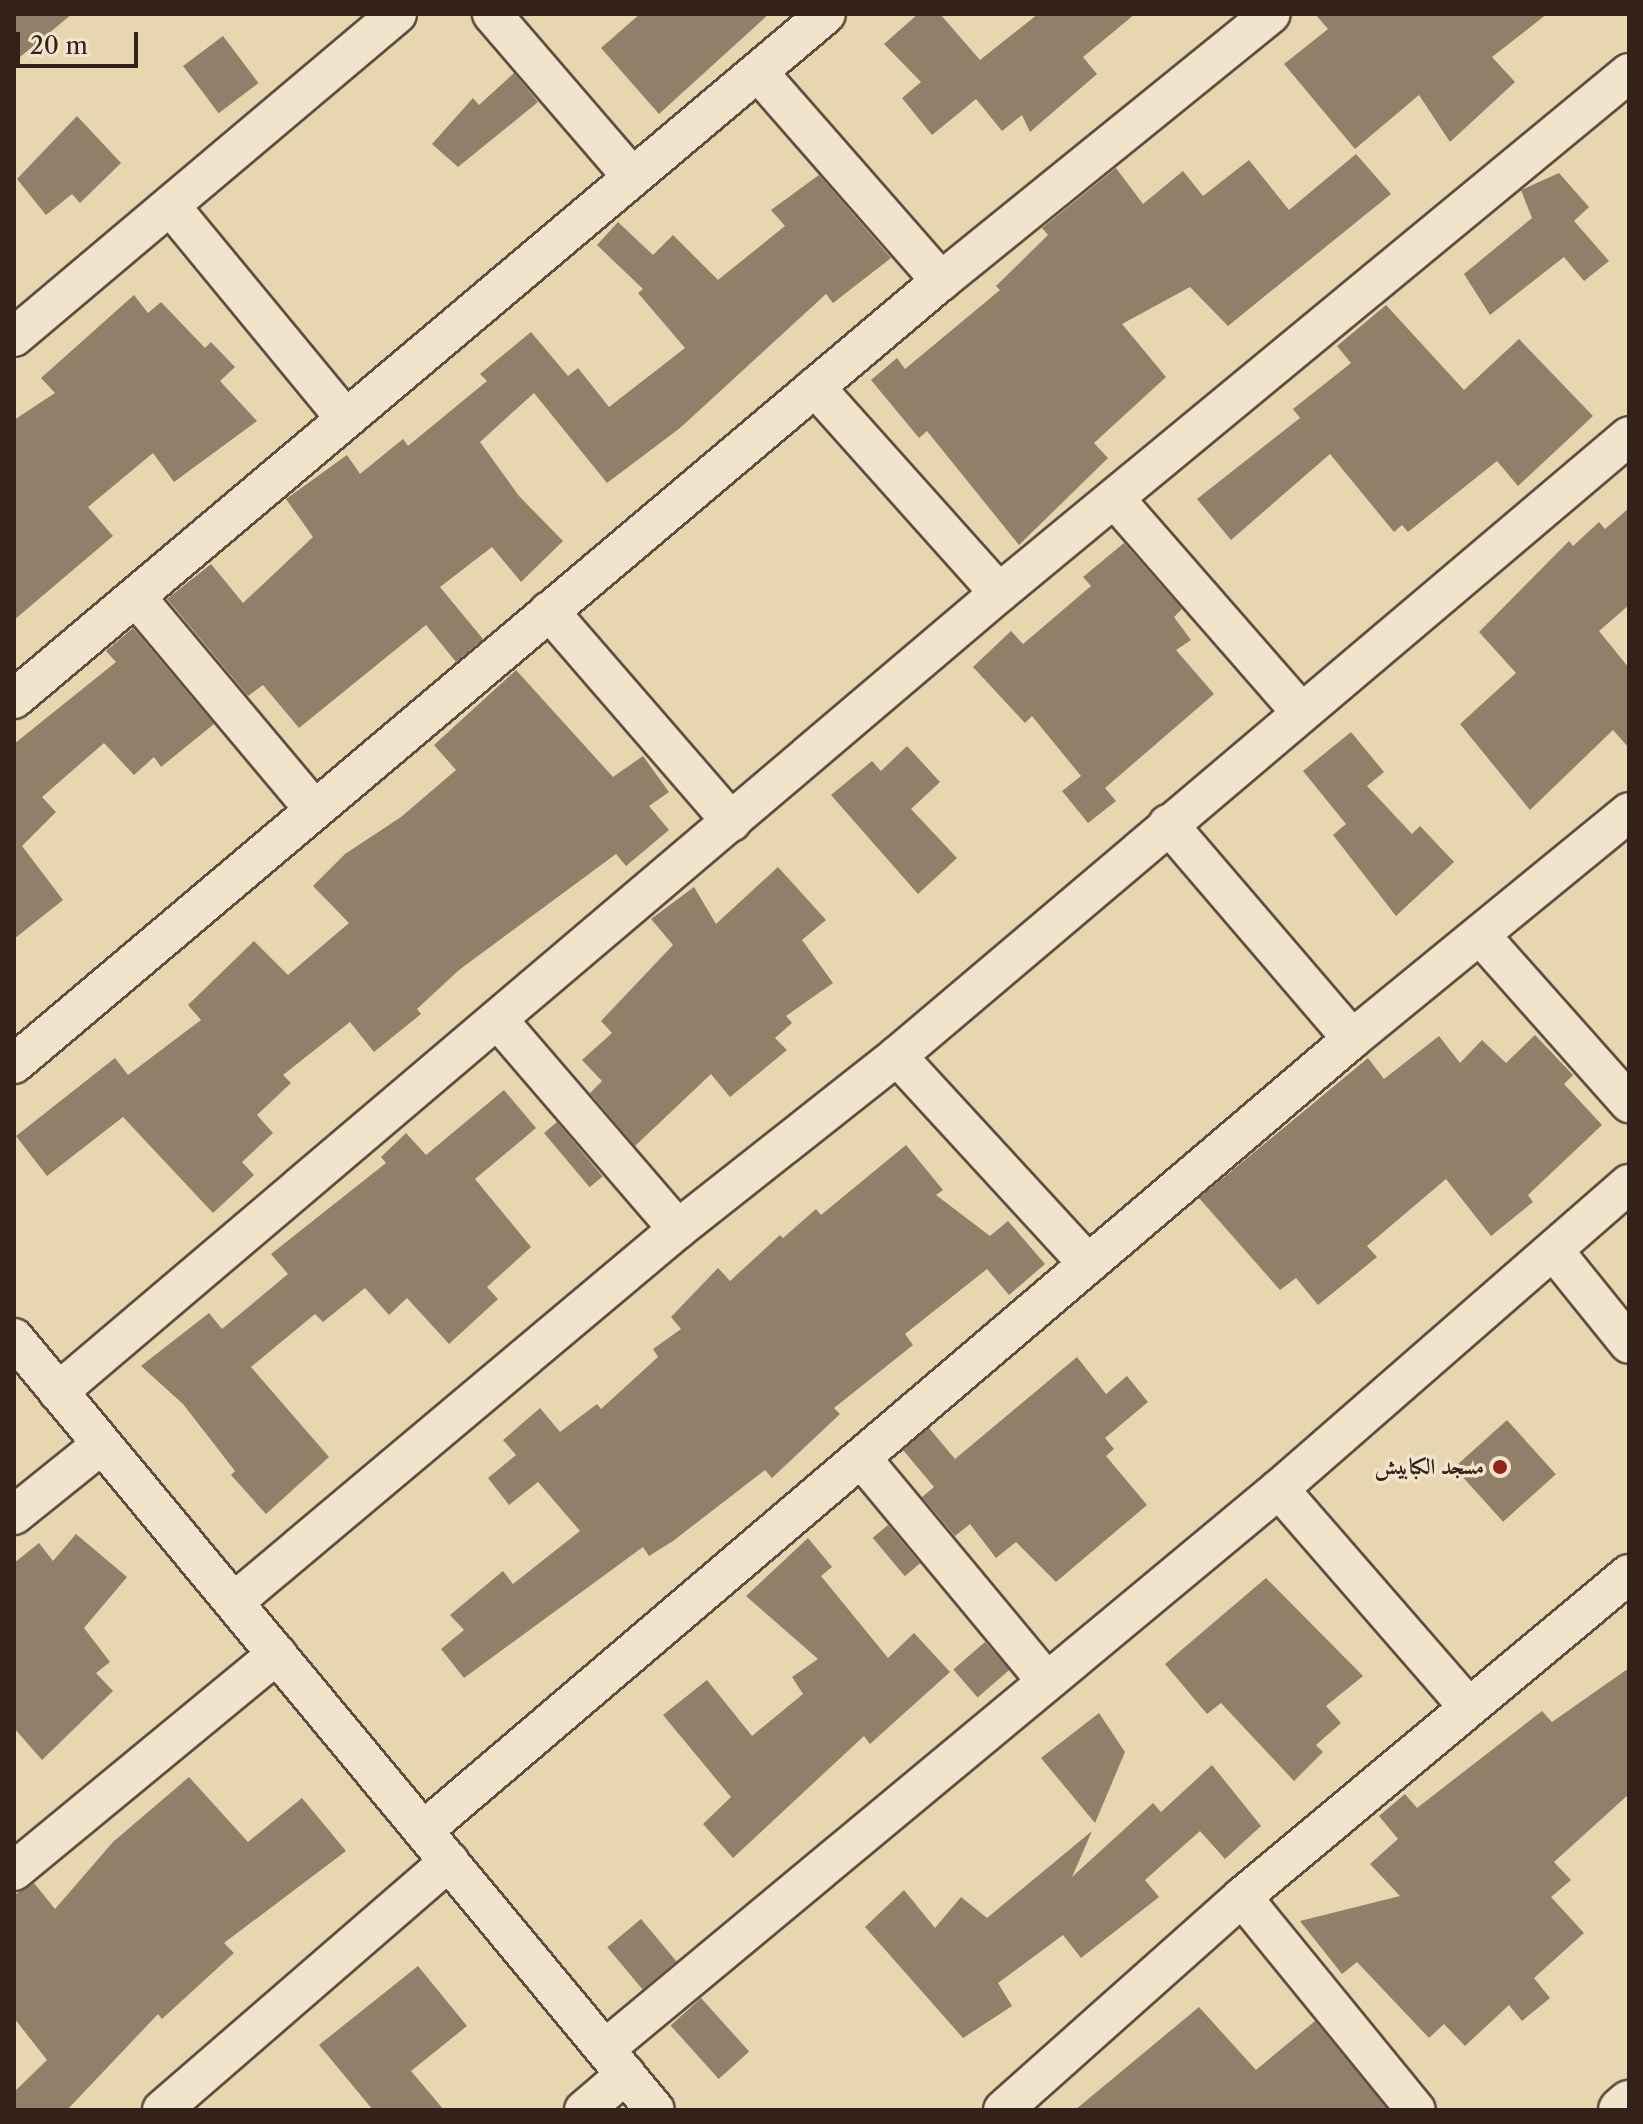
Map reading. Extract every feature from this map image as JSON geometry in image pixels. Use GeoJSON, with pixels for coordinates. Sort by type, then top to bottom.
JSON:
{"type":"FeatureCollection","features":[{"type":"Feature","properties":{"kind":"street"},"geometry":{"type":"LineString","coordinates":[[14,337],[172,208],[397,14]]}},
{"type":"Feature","properties":{"kind":"street"},"geometry":{"type":"LineString","coordinates":[[492,14],[632,177]]}},
{"type":"Feature","properties":{"kind":"street"},"geometry":{"type":"LineString","coordinates":[[14,699],[344,417],[826,14]]}},
{"type":"Feature","properties":{"kind":"street"},"geometry":{"type":"LineString","coordinates":[[14,1064],[312,807],[941,281],[1271,14]]}},
{"type":"Feature","properties":{"kind":"street"},"geometry":{"type":"LineString","coordinates":[[758,72],[941,281]]}},
{"type":"Feature","properties":{"kind":"street"},"geometry":{"type":"LineString","coordinates":[[58,1392],[999,593],[1629,73]]}},
{"type":"Feature","properties":{"kind":"street"},"geometry":{"type":"LineString","coordinates":[[172,208],[344,417]]}},
{"type":"Feature","properties":{"kind":"street"},"geometry":{"type":"LineString","coordinates":[[815,387],[999,593]]}},
{"type":"Feature","properties":{"kind":"street"},"geometry":{"type":"LineString","coordinates":[[234,1602],[678,1229],[897,1056],[1298,709],[1629,436]]}},
{"type":"Feature","properties":{"kind":"street"},"geometry":{"type":"LineString","coordinates":[[1115,499],[1298,709]]}},
{"type":"Feature","properties":{"kind":"street"},"geometry":{"type":"LineString","coordinates":[[136,597],[312,807]]}},
{"type":"Feature","properties":{"kind":"street"},"geometry":{"type":"LineString","coordinates":[[549,611],[732,822]]}},
{"type":"Feature","properties":{"kind":"street"},"geometry":{"type":"LineString","coordinates":[[424,1830],[1352,1039],[1629,812]]}},
{"type":"Feature","properties":{"kind":"street"},"geometry":{"type":"LineString","coordinates":[[1168,824],[1352,1039]]}},
{"type":"Feature","properties":{"kind":"street"},"geometry":{"type":"LineString","coordinates":[[1480,935],[1629,1103]]}},
{"type":"Feature","properties":{"kind":"street"},"geometry":{"type":"LineString","coordinates":[[498,1020],[678,1229]]}},
{"type":"Feature","properties":{"kind":"street"},"geometry":{"type":"LineString","coordinates":[[897,1056],[1088,1264]]}},
{"type":"Feature","properties":{"kind":"street"},"geometry":{"type":"LineString","coordinates":[[584,2110],[616,2061],[1046,1681],[1279,1489],[1629,1184]]}},
{"type":"Feature","properties":{"kind":"street"},"geometry":{"type":"LineString","coordinates":[[1554,1251],[1629,1344]]}},
{"type":"Feature","properties":{"kind":"street"},"geometry":{"type":"LineString","coordinates":[[14,1338],[655,2110]]}},
{"type":"Feature","properties":{"kind":"street"},"geometry":{"type":"LineString","coordinates":[[14,1515],[101,1445]]}},
{"type":"Feature","properties":{"kind":"street"},"geometry":{"type":"LineString","coordinates":[[862,1459],[1046,1681]]}},
{"type":"Feature","properties":{"kind":"street"},"geometry":{"type":"LineString","coordinates":[[1279,1489],[1467,1705]]}},
{"type":"Feature","properties":{"kind":"street"},"geometry":{"type":"LineString","coordinates":[[1003,2110],[1242,1897],[1467,1705],[1629,1574]]}},
{"type":"Feature","properties":{"kind":"street"},"geometry":{"type":"LineString","coordinates":[[14,1871],[277,1654]]}},
{"type":"Feature","properties":{"kind":"street"},"geometry":{"type":"LineString","coordinates":[[162,2110],[449,1861]]}},
{"type":"Feature","properties":{"kind":"street"},"geometry":{"type":"LineString","coordinates":[[1242,1897],[1416,2110]]}},
{"type":"Feature","properties":{"kind":"street"},"geometry":{"type":"LineString","coordinates":[[1621,2110],[1629,2103]]}},
{"type":"Feature","properties":{"kind":"building"},"geometry":{"type":"Polygon","coordinates":[[[14,14],[72,14],[14,62],[14,14]]]}},
{"type":"Feature","properties":{"kind":"building"},"geometry":{"type":"Polygon","coordinates":[[[640,14],[769,14],[659,114],[601,48],[640,14]]]}},
{"type":"Feature","properties":{"kind":"building"},"geometry":{"type":"Polygon","coordinates":[[[918,14],[940,14],[980,60],[1038,14],[1135,14],[1083,57],[1097,74],[1030,132],[1022,115],[1002,131],[976,99],[932,135],[902,98],[921,82],[884,44],[918,14]]]}},
{"type":"Feature","properties":{"kind":"building"},"geometry":{"type":"Polygon","coordinates":[[[1315,14],[1547,14],[1492,57],[1515,82],[1450,142],[1419,95],[1355,149],[1284,64],[1328,29],[1315,14]]]}},
{"type":"Feature","properties":{"kind":"building"},"geometry":{"type":"Polygon","coordinates":[[[223,36],[259,83],[219,113],[183,66],[223,36]]]}},
{"type":"Feature","properties":{"kind":"building"},"geometry":{"type":"Polygon","coordinates":[[[514,73],[538,102],[458,167],[432,144],[473,98],[479,105],[514,73]]]}},
{"type":"Feature","properties":{"kind":"building"},"geometry":{"type":"Polygon","coordinates":[[[77,116],[121,163],[80,203],[72,194],[46,215],[17,179],[77,116]]]}},
{"type":"Feature","properties":{"kind":"building"},"geometry":{"type":"Polygon","coordinates":[[[1356,154],[1391,194],[1228,326],[1190,287],[1122,324],[1166,377],[1094,443],[1108,458],[1019,545],[927,431],[919,438],[871,380],[897,358],[905,369],[1000,290],[996,286],[1048,235],[1042,228],[1116,168],[1143,204],[1183,171],[1203,196],[1249,160],[1289,210],[1356,154]]]}},
{"type":"Feature","properties":{"kind":"building"},"geometry":{"type":"Polygon","coordinates":[[[1559,173],[1589,207],[1574,221],[1609,261],[1584,281],[1564,257],[1490,315],[1464,274],[1532,218],[1521,190],[1559,173]]]}},
{"type":"Feature","properties":{"kind":"building"},"geometry":{"type":"Polygon","coordinates":[[[819,175],[891,258],[833,303],[826,294],[680,428],[607,483],[534,393],[480,442],[519,496],[563,541],[521,582],[492,547],[440,587],[483,639],[456,662],[426,625],[299,728],[263,685],[248,696],[167,599],[211,564],[243,603],[313,537],[286,499],[347,455],[360,474],[403,439],[408,446],[487,381],[480,374],[531,332],[568,376],[578,368],[609,407],[685,348],[638,293],[643,289],[597,245],[618,222],[653,255],[673,235],[718,280],[785,226],[771,210],[819,175]]]}},
{"type":"Feature","properties":{"kind":"building"},"geometry":{"type":"Polygon","coordinates":[[[134,295],[148,313],[161,302],[205,348],[211,342],[235,367],[220,381],[257,421],[174,482],[153,453],[88,507],[113,536],[14,620],[14,420],[55,393],[41,378],[134,295]]]}},
{"type":"Feature","properties":{"kind":"building"},"geometry":{"type":"Polygon","coordinates":[[[1386,305],[1464,390],[1519,339],[1593,416],[1518,486],[1497,461],[1408,532],[1402,525],[1394,532],[1330,454],[1231,540],[1197,499],[1300,418],[1293,409],[1351,363],[1337,346],[1386,305]]]}},
{"type":"Feature","properties":{"kind":"building"},"geometry":{"type":"Polygon","coordinates":[[[1629,508],[1629,605],[1599,631],[1629,668],[1629,748],[1613,730],[1530,810],[1460,724],[1516,673],[1479,632],[1569,541],[1573,546],[1599,522],[1605,529],[1629,508]]]}},
{"type":"Feature","properties":{"kind":"building"},"geometry":{"type":"Polygon","coordinates":[[[1124,543],[1182,609],[1174,617],[1191,640],[1176,650],[1214,694],[1105,788],[1116,801],[1088,823],[1062,791],[1081,776],[1032,716],[1025,723],[973,667],[1011,631],[1023,644],[1091,586],[1083,577],[1124,543]]]}},
{"type":"Feature","properties":{"kind":"building"},"geometry":{"type":"Polygon","coordinates":[[[133,628],[214,724],[161,767],[154,757],[134,775],[104,743],[42,797],[56,812],[22,846],[63,900],[14,939],[14,744],[116,662],[106,651],[133,628]]]}},
{"type":"Feature","properties":{"kind":"building"},"geometry":{"type":"Polygon","coordinates":[[[516,670],[613,777],[643,756],[669,792],[649,806],[669,830],[626,866],[616,854],[459,970],[417,1009],[421,1014],[374,1052],[350,1022],[283,1075],[291,1083],[257,1115],[273,1133],[242,1162],[254,1175],[213,1213],[123,1117],[47,1176],[16,1136],[115,1058],[128,1075],[201,1020],[188,1005],[254,941],[288,975],[349,923],[313,886],[345,854],[401,817],[456,770],[434,745],[516,670]]]}},
{"type":"Feature","properties":{"kind":"building"},"geometry":{"type":"Polygon","coordinates":[[[1351,732],[1384,772],[1367,786],[1412,834],[1420,826],[1454,862],[1396,916],[1333,835],[1346,824],[1303,771],[1351,732]]]}},
{"type":"Feature","properties":{"kind":"building"},"geometry":{"type":"Polygon","coordinates":[[[907,746],[940,782],[911,809],[957,858],[918,894],[831,795],[872,761],[881,771],[907,746]]]}},
{"type":"Feature","properties":{"kind":"building"},"geometry":{"type":"Polygon","coordinates":[[[778,867],[826,920],[802,940],[833,983],[786,1016],[792,1023],[775,1038],[787,1050],[730,1097],[711,1074],[635,1146],[590,1093],[602,1081],[582,1060],[612,1033],[601,1021],[673,945],[651,919],[694,887],[716,924],[778,867]]]}},
{"type":"Feature","properties":{"kind":"building"},"geometry":{"type":"Polygon","coordinates":[[[1535,1035],[1573,1075],[1564,1084],[1602,1125],[1528,1195],[1533,1202],[1491,1236],[1446,1179],[1367,1246],[1377,1257],[1318,1305],[1296,1278],[1280,1290],[1199,1198],[1368,1058],[1384,1079],[1439,1036],[1460,1063],[1482,1040],[1506,1063],[1535,1035]]]}},
{"type":"Feature","properties":{"kind":"building"},"geometry":{"type":"Polygon","coordinates":[[[504,1090],[536,1128],[475,1179],[531,1247],[487,1287],[498,1299],[449,1344],[407,1298],[389,1315],[365,1288],[323,1322],[315,1314],[251,1367],[329,1457],[266,1514],[231,1475],[235,1471],[183,1404],[141,1366],[209,1313],[222,1329],[288,1274],[271,1254],[386,1163],[381,1157],[406,1133],[426,1155],[504,1090]]]}},
{"type":"Feature","properties":{"kind":"building"},"geometry":{"type":"Polygon","coordinates":[[[557,1122],[603,1176],[590,1187],[544,1133],[557,1122]]]}},
{"type":"Feature","properties":{"kind":"building"},"geometry":{"type":"Polygon","coordinates":[[[906,1145],[943,1190],[936,1195],[990,1236],[1008,1221],[1045,1264],[1009,1295],[987,1269],[905,1334],[913,1345],[834,1408],[840,1414],[772,1478],[765,1470],[649,1556],[643,1547],[464,1678],[441,1649],[464,1630],[450,1615],[503,1571],[513,1584],[580,1531],[538,1482],[509,1505],[488,1478],[516,1455],[503,1440],[540,1408],[560,1432],[597,1404],[601,1409],[658,1357],[653,1349],[681,1329],[671,1317],[718,1268],[730,1281],[780,1235],[783,1238],[816,1209],[821,1215],[906,1145]]]}},
{"type":"Feature","properties":{"kind":"building"},"geometry":{"type":"Polygon","coordinates":[[[1077,1357],[1106,1394],[1127,1376],[1148,1402],[1105,1438],[1114,1449],[1106,1456],[1147,1505],[1056,1582],[1016,1542],[996,1558],[970,1524],[955,1536],[922,1497],[934,1487],[903,1450],[929,1428],[955,1459],[1077,1357]]]}},
{"type":"Feature","properties":{"kind":"building"},"geometry":{"type":"Polygon","coordinates":[[[1507,1420],[1556,1474],[1503,1522],[1454,1468],[1507,1420]]]}},
{"type":"Feature","properties":{"kind":"building"},"geometry":{"type":"Polygon","coordinates":[[[888,1525],[920,1563],[905,1576],[873,1538],[888,1525]]]}},
{"type":"Feature","properties":{"kind":"building"},"geometry":{"type":"Polygon","coordinates":[[[76,1534],[127,1577],[84,1628],[110,1662],[96,1673],[113,1691],[42,1760],[14,1728],[14,1563],[39,1543],[53,1561],[76,1534]]]}},
{"type":"Feature","properties":{"kind":"building"},"geometry":{"type":"Polygon","coordinates":[[[808,1538],[832,1567],[821,1576],[888,1658],[914,1633],[950,1672],[870,1744],[864,1736],[733,1858],[703,1824],[731,1797],[663,1715],[707,1680],[752,1736],[803,1694],[792,1677],[818,1659],[746,1596],[808,1538]]]}},
{"type":"Feature","properties":{"kind":"building"},"geometry":{"type":"Polygon","coordinates":[[[1266,1578],[1363,1676],[1326,1706],[1341,1723],[1316,1745],[1323,1752],[1294,1781],[1221,1703],[1207,1714],[1165,1664],[1266,1578]]]}},
{"type":"Feature","properties":{"kind":"building"},"geometry":{"type":"Polygon","coordinates":[[[985,1642],[1009,1670],[978,1697],[953,1670],[985,1642]]]}},
{"type":"Feature","properties":{"kind":"building"},"geometry":{"type":"Polygon","coordinates":[[[1629,1668],[1629,1794],[1554,1862],[1571,1880],[1551,1897],[1584,1933],[1534,1978],[1550,1998],[1522,2021],[1509,2005],[1465,2046],[1444,2024],[1429,2038],[1357,1962],[1342,1974],[1300,1921],[1400,1896],[1370,1864],[1398,1839],[1379,1816],[1405,1794],[1417,1808],[1542,1711],[1552,1722],[1629,1668]]]}},
{"type":"Feature","properties":{"kind":"building"},"geometry":{"type":"Polygon","coordinates":[[[1099,1713],[1125,1752],[1095,1823],[1041,1758],[1099,1713]]]}},
{"type":"Feature","properties":{"kind":"building"},"geometry":{"type":"Polygon","coordinates":[[[1212,1765],[1261,1826],[1225,1859],[1200,1831],[1145,1880],[1159,1897],[1081,1958],[1063,1935],[998,1983],[1012,2006],[963,2038],[865,1927],[904,1890],[935,1928],[961,1897],[987,1918],[1092,1831],[1072,1877],[1153,1803],[1161,1812],[1212,1765]]]}},
{"type":"Feature","properties":{"kind":"building"},"geometry":{"type":"Polygon","coordinates":[[[189,1777],[248,1842],[302,1798],[346,1851],[224,1943],[234,1953],[162,2019],[158,2014],[67,2110],[14,2110],[14,2092],[47,2060],[14,2018],[14,1895],[34,1883],[55,1909],[113,1842],[189,1777]]]}},
{"type":"Feature","properties":{"kind":"building"},"geometry":{"type":"Polygon","coordinates":[[[641,1919],[676,1961],[643,1989],[607,1947],[641,1919]]]}},
{"type":"Feature","properties":{"kind":"building"},"geometry":{"type":"Polygon","coordinates":[[[418,1966],[467,2026],[411,2071],[444,2110],[373,2110],[319,2045],[418,1966]]]}},
{"type":"Feature","properties":{"kind":"building"},"geometry":{"type":"Polygon","coordinates":[[[701,1998],[749,2052],[719,2079],[671,2025],[701,1998]]]}},
{"type":"Feature","properties":{"kind":"building"},"geometry":{"type":"Polygon","coordinates":[[[1199,2007],[1256,2070],[1315,2021],[1388,2110],[1075,2110],[1199,2007]]]}},
{"type":"Feature","properties":{"kind":"place","name":"مسجد الكبابيش"},"geometry":{"type":"Point","coordinates":[1500,1467]}}]}
